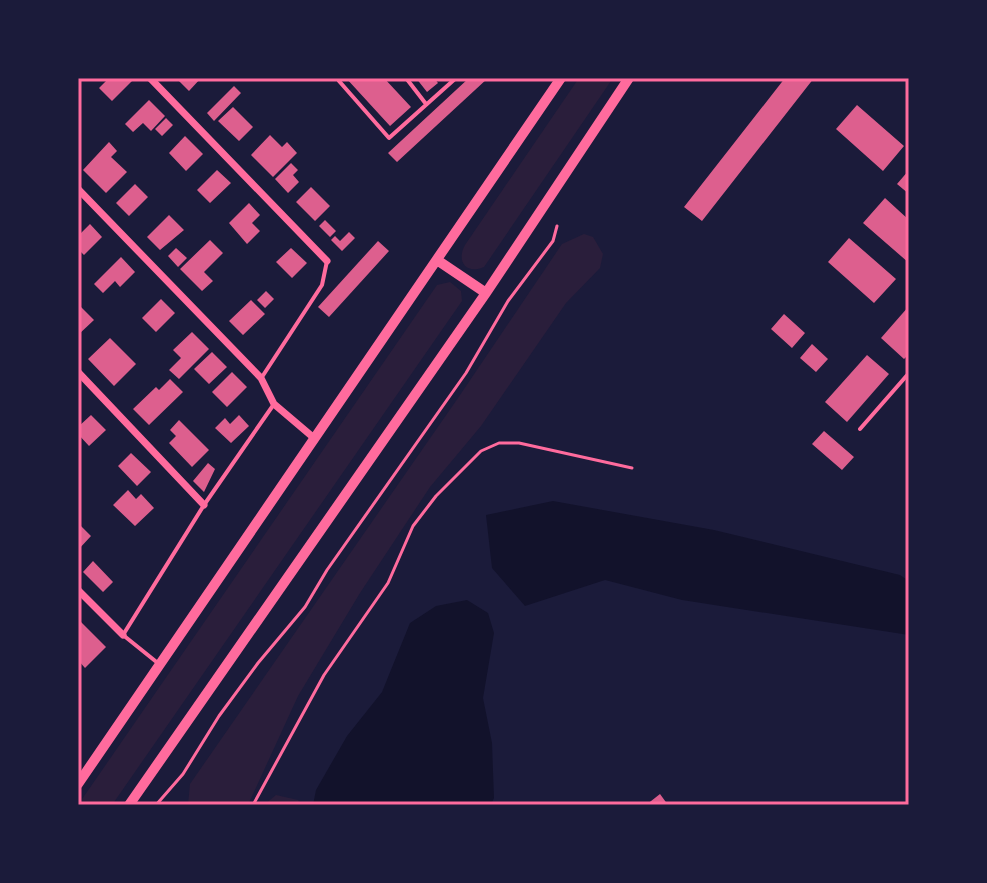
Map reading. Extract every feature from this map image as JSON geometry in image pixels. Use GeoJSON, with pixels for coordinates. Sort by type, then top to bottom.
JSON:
{"type":"FeatureCollection","features":[{"type":"Feature","properties":{"kind":"main road"},"geometry":{"type":"LineString","coordinates":[[78,784],[561,78]]}},
{"type":"Feature","properties":{"kind":"main road"},"geometry":{"type":"LineString","coordinates":[[129,805],[486,293],[629,78]]}},
{"type":"Feature","properties":{"kind":"main road"},"geometry":{"type":"LineString","coordinates":[[437,260],[486,293]]}},
{"type":"Feature","properties":{"kind":"street"},"geometry":{"type":"LineString","coordinates":[[150,78],[327,261]]}},
{"type":"Feature","properties":{"kind":"street"},"geometry":{"type":"LineString","coordinates":[[78,189],[261,378],[274,404],[314,438]]}},
{"type":"Feature","properties":{"kind":"street"},"geometry":{"type":"LineString","coordinates":[[78,372],[204,505]]}},
{"type":"Feature","properties":{"kind":"street"},"geometry":{"type":"LineString","coordinates":[[78,590],[123,635]]}},
{"type":"Feature","properties":{"kind":"lane"},"geometry":{"type":"LineString","coordinates":[[406,78],[426,104]]}},
{"type":"Feature","properties":{"kind":"lane"},"geometry":{"type":"LineString","coordinates":[[339,81],[389,138],[456,78]]}},
{"type":"Feature","properties":{"kind":"lane"},"geometry":{"type":"LineString","coordinates":[[261,378],[322,285],[327,261]]}},
{"type":"Feature","properties":{"kind":"lane"},"geometry":{"type":"LineString","coordinates":[[860,429],[909,373]]}},
{"type":"Feature","properties":{"kind":"lane"},"geometry":{"type":"LineString","coordinates":[[161,666],[123,635],[204,505],[274,404]]}},
{"type":"Feature","properties":{"kind":"path"},"geometry":{"type":"LineString","coordinates":[[156,805],[183,774],[219,716],[258,663],[305,607],[344,545],[466,373],[508,301],[553,241],[557,226]]}},
{"type":"Feature","properties":{"kind":"path"},"geometry":{"type":"LineString","coordinates":[[253,805],[324,675],[388,583],[413,526],[436,496],[481,451],[499,443],[519,443],[632,468]]}},
{"type":"Feature","properties":{"kind":"shaded area"},"geometry":{"type":"Polygon","coordinates":[[[579,78],[613,78],[484,267],[468,268],[462,261],[465,245],[579,78]]]}},
{"type":"Feature","properties":{"kind":"shaded area"},"geometry":{"type":"Polygon","coordinates":[[[584,234],[593,237],[603,254],[600,268],[566,303],[481,426],[430,487],[360,593],[298,696],[248,805],[188,805],[190,784],[562,244],[584,234]]]}},
{"type":"Feature","properties":{"kind":"shaded area"},"geometry":{"type":"Polygon","coordinates":[[[450,282],[461,291],[462,301],[112,805],[78,805],[437,285],[450,282]]]}},
{"type":"Feature","properties":{"kind":"shaded area"},"geometry":{"type":"Polygon","coordinates":[[[553,501],[714,530],[900,575],[909,581],[909,635],[682,600],[605,580],[525,606],[492,568],[486,515],[553,501]]]}},
{"type":"Feature","properties":{"kind":"shaded area"},"geometry":{"type":"Polygon","coordinates":[[[467,600],[488,613],[494,633],[483,698],[492,743],[494,798],[491,805],[313,805],[316,790],[347,736],[382,692],[410,623],[436,606],[467,600]]]}},
{"type":"Feature","properties":{"kind":"shaded area"},"geometry":{"type":"Polygon","coordinates":[[[276,795],[298,800],[302,805],[264,805],[276,795]]]}},
{"type":"Feature","properties":{"kind":"building"},"geometry":{"type":"Polygon","coordinates":[[[109,78],[129,78],[132,81],[112,101],[99,88],[109,78]]]}},
{"type":"Feature","properties":{"kind":"building"},"geometry":{"type":"Polygon","coordinates":[[[176,78],[201,78],[189,91],[176,78]]]}},
{"type":"Feature","properties":{"kind":"building"},"geometry":{"type":"Polygon","coordinates":[[[346,78],[384,78],[411,107],[390,126],[346,78]]]}},
{"type":"Feature","properties":{"kind":"building"},"geometry":{"type":"Polygon","coordinates":[[[416,78],[434,78],[438,83],[427,92],[416,78]]]}},
{"type":"Feature","properties":{"kind":"building"},"geometry":{"type":"Polygon","coordinates":[[[469,78],[488,78],[397,162],[388,153],[469,78]]]}},
{"type":"Feature","properties":{"kind":"building"},"geometry":{"type":"Polygon","coordinates":[[[785,78],[814,78],[702,221],[684,207],[785,78]]]}},
{"type":"Feature","properties":{"kind":"building"},"geometry":{"type":"Polygon","coordinates":[[[234,86],[241,93],[214,121],[207,113],[234,86]]]}},
{"type":"Feature","properties":{"kind":"building"},"geometry":{"type":"Polygon","coordinates":[[[149,100],[165,116],[151,131],[143,123],[133,132],[125,124],[149,100]]]}},
{"type":"Feature","properties":{"kind":"building"},"geometry":{"type":"Polygon","coordinates":[[[857,105],[904,146],[883,171],[836,129],[857,105]]]}},
{"type":"Feature","properties":{"kind":"building"},"geometry":{"type":"Polygon","coordinates":[[[233,107],[253,127],[239,141],[218,121],[233,107]]]}},
{"type":"Feature","properties":{"kind":"building"},"geometry":{"type":"Polygon","coordinates":[[[166,118],[173,125],[162,136],[155,129],[166,118]]]}},
{"type":"Feature","properties":{"kind":"building"},"geometry":{"type":"Polygon","coordinates":[[[270,135],[282,147],[287,142],[297,153],[273,177],[251,155],[270,135]]]}},
{"type":"Feature","properties":{"kind":"building"},"geometry":{"type":"Polygon","coordinates":[[[185,136],[203,154],[186,171],[169,153],[185,136]]]}},
{"type":"Feature","properties":{"kind":"building"},"geometry":{"type":"Polygon","coordinates":[[[109,142],[117,151],[111,157],[127,172],[106,193],[83,170],[109,142]]]}},
{"type":"Feature","properties":{"kind":"building"},"geometry":{"type":"Polygon","coordinates":[[[291,163],[298,170],[293,175],[299,182],[288,193],[275,179],[291,163]]]}},
{"type":"Feature","properties":{"kind":"building"},"geometry":{"type":"Polygon","coordinates":[[[217,170],[231,183],[210,203],[197,190],[217,170]]]}},
{"type":"Feature","properties":{"kind":"building"},"geometry":{"type":"Polygon","coordinates":[[[909,170],[909,194],[897,184],[909,170]]]}},
{"type":"Feature","properties":{"kind":"building"},"geometry":{"type":"Polygon","coordinates":[[[135,184],[148,197],[129,216],[116,203],[135,184]]]}},
{"type":"Feature","properties":{"kind":"building"},"geometry":{"type":"Polygon","coordinates":[[[311,187],[330,206],[315,221],[296,202],[311,187]]]}},
{"type":"Feature","properties":{"kind":"building"},"geometry":{"type":"Polygon","coordinates":[[[885,198],[909,220],[909,263],[863,223],[885,198]]]}},
{"type":"Feature","properties":{"kind":"building"},"geometry":{"type":"Polygon","coordinates":[[[249,203],[260,215],[252,223],[260,231],[247,244],[229,223],[249,203]]]}},
{"type":"Feature","properties":{"kind":"building"},"geometry":{"type":"Polygon","coordinates":[[[169,215],[184,230],[160,250],[147,237],[169,215]]]}},
{"type":"Feature","properties":{"kind":"building"},"geometry":{"type":"Polygon","coordinates":[[[325,220],[336,231],[330,237],[319,226],[325,220]]]}},
{"type":"Feature","properties":{"kind":"building"},"geometry":{"type":"Polygon","coordinates":[[[90,224],[102,237],[84,255],[78,249],[78,236],[90,224]]]}},
{"type":"Feature","properties":{"kind":"building"},"geometry":{"type":"Polygon","coordinates":[[[349,232],[355,238],[342,251],[331,240],[335,236],[340,241],[349,232]]]}},
{"type":"Feature","properties":{"kind":"building"},"geometry":{"type":"Polygon","coordinates":[[[849,238],[896,279],[874,303],[828,262],[849,238]]]}},
{"type":"Feature","properties":{"kind":"building"},"geometry":{"type":"Polygon","coordinates":[[[210,240],[223,253],[204,272],[213,281],[202,291],[180,269],[210,240]]]}},
{"type":"Feature","properties":{"kind":"building"},"geometry":{"type":"Polygon","coordinates":[[[378,241],[389,251],[329,317],[318,307],[378,241]]]}},
{"type":"Feature","properties":{"kind":"building"},"geometry":{"type":"Polygon","coordinates":[[[176,248],[187,258],[178,267],[168,256],[176,248]]]}},
{"type":"Feature","properties":{"kind":"building"},"geometry":{"type":"Polygon","coordinates":[[[291,248],[307,263],[292,278],[276,262],[291,248]]]}},
{"type":"Feature","properties":{"kind":"building"},"geometry":{"type":"Polygon","coordinates":[[[121,257],[135,272],[120,287],[115,281],[103,293],[94,284],[121,257]]]}},
{"type":"Feature","properties":{"kind":"building"},"geometry":{"type":"Polygon","coordinates":[[[266,291],[274,299],[265,308],[257,300],[266,291]]]}},
{"type":"Feature","properties":{"kind":"building"},"geometry":{"type":"Polygon","coordinates":[[[161,299],[175,313],[156,332],[142,318],[161,299]]]}},
{"type":"Feature","properties":{"kind":"building"},"geometry":{"type":"Polygon","coordinates":[[[251,300],[265,314],[243,335],[229,321],[251,300]]]}},
{"type":"Feature","properties":{"kind":"building"},"geometry":{"type":"Polygon","coordinates":[[[78,304],[94,320],[78,335],[78,304]]]}},
{"type":"Feature","properties":{"kind":"building"},"geometry":{"type":"Polygon","coordinates":[[[909,306],[909,354],[904,359],[881,338],[909,306]]]}},
{"type":"Feature","properties":{"kind":"building"},"geometry":{"type":"Polygon","coordinates":[[[784,314],[805,333],[792,348],[771,329],[784,314]]]}},
{"type":"Feature","properties":{"kind":"building"},"geometry":{"type":"Polygon","coordinates":[[[192,332],[209,349],[179,379],[169,370],[181,358],[173,350],[192,332]]]}},
{"type":"Feature","properties":{"kind":"building"},"geometry":{"type":"Polygon","coordinates":[[[110,338],[136,364],[114,386],[88,359],[110,338]]]}},
{"type":"Feature","properties":{"kind":"building"},"geometry":{"type":"Polygon","coordinates":[[[812,344],[828,359],[816,372],[800,358],[812,344]]]}},
{"type":"Feature","properties":{"kind":"building"},"geometry":{"type":"Polygon","coordinates":[[[212,352],[227,367],[209,384],[194,369],[212,352]]]}},
{"type":"Feature","properties":{"kind":"building"},"geometry":{"type":"Polygon","coordinates":[[[867,355],[889,374],[847,422],[825,402],[867,355]]]}},
{"type":"Feature","properties":{"kind":"building"},"geometry":{"type":"Polygon","coordinates":[[[232,372],[247,387],[227,407],[212,392],[232,372]]]}},
{"type":"Feature","properties":{"kind":"building"},"geometry":{"type":"Polygon","coordinates":[[[170,379],[183,392],[149,425],[133,409],[156,387],[159,390],[170,379]]]}},
{"type":"Feature","properties":{"kind":"building"},"geometry":{"type":"Polygon","coordinates":[[[91,415],[106,430],[89,446],[78,434],[78,427],[91,415]]]}},
{"type":"Feature","properties":{"kind":"building"},"geometry":{"type":"Polygon","coordinates":[[[239,415],[249,426],[231,443],[215,428],[225,418],[230,424],[239,415]]]}},
{"type":"Feature","properties":{"kind":"building"},"geometry":{"type":"Polygon","coordinates":[[[179,420],[209,450],[192,467],[169,443],[176,436],[170,430],[179,420]]]}},
{"type":"Feature","properties":{"kind":"building"},"geometry":{"type":"Polygon","coordinates":[[[824,431],[854,457],[842,470],[812,444],[824,431]]]}},
{"type":"Feature","properties":{"kind":"building"},"geometry":{"type":"Polygon","coordinates":[[[131,453],[151,472],[137,486],[118,466],[131,453]]]}},
{"type":"Feature","properties":{"kind":"building"},"geometry":{"type":"Polygon","coordinates":[[[208,463],[215,469],[204,492],[193,481],[208,463]]]}},
{"type":"Feature","properties":{"kind":"building"},"geometry":{"type":"Polygon","coordinates":[[[128,490],[136,499],[141,494],[154,508],[135,526],[113,505],[128,490]]]}},
{"type":"Feature","properties":{"kind":"building"},"geometry":{"type":"Polygon","coordinates":[[[78,523],[91,536],[78,550],[78,523]]]}},
{"type":"Feature","properties":{"kind":"building"},"geometry":{"type":"Polygon","coordinates":[[[93,561],[113,582],[103,592],[83,572],[93,561]]]}},
{"type":"Feature","properties":{"kind":"building"},"geometry":{"type":"Polygon","coordinates":[[[78,619],[106,647],[85,668],[78,660],[78,619]]]}},
{"type":"Feature","properties":{"kind":"building"},"geometry":{"type":"Polygon","coordinates":[[[660,794],[668,805],[646,805],[660,794]]]}}]}
